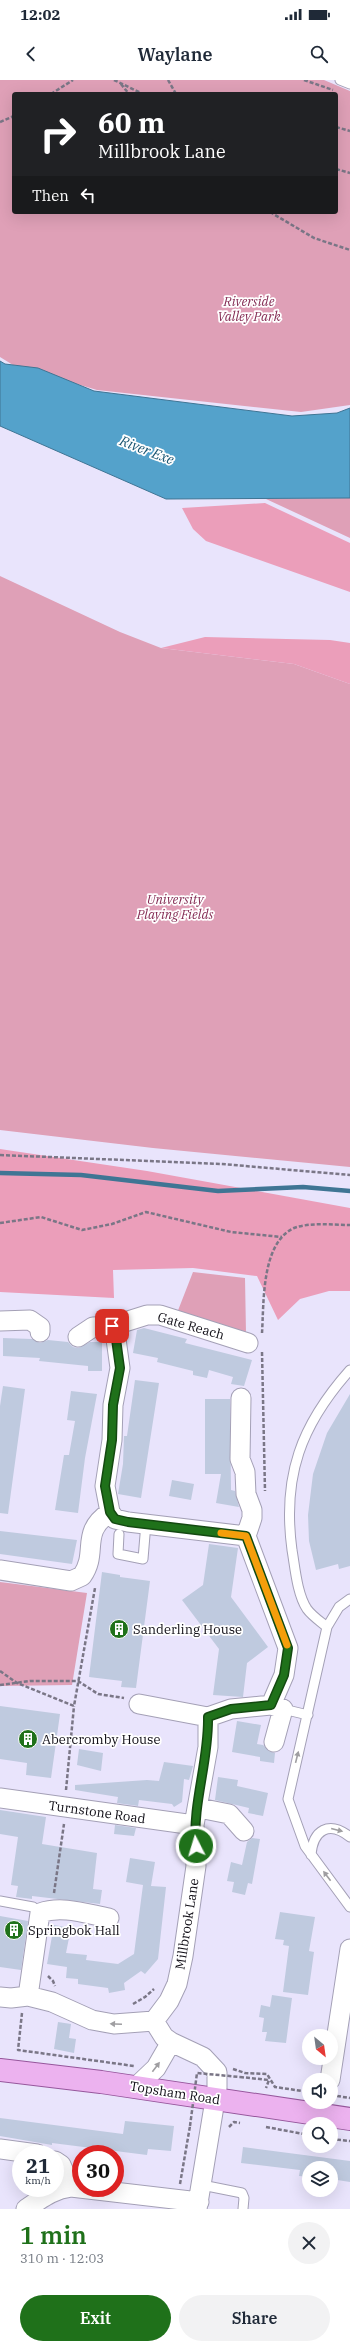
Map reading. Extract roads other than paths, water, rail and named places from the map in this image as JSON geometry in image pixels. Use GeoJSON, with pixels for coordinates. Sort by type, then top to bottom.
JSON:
{"type":"FeatureCollection","features":[{"type":"Feature","properties":{"kind":"main road","name":"Topsham Road"},"geometry":{"type":"LineString","coordinates":[[0,2070],[136,2087],[215,2100],[302,2103]]}},
{"type":"Feature","properties":{"kind":"main road","name":"Topsham Road"},"geometry":{"type":"LineString","coordinates":[[335,2109],[350,2119]]}},
{"type":"Feature","properties":{"kind":"street","name":"Gate Reach"},"geometry":{"type":"LineString","coordinates":[[78,1337],[93,1326],[112,1326],[147,1315],[160,1315],[257,1343]]}},
{"type":"Feature","properties":{"kind":"street"},"geometry":{"type":"LineString","coordinates":[[0,1321],[30,1320],[40,1327],[40,1332]]}},
{"type":"Feature","properties":{"kind":"street"},"geometry":{"type":"LineString","coordinates":[[112,1326],[116,1339],[120,1368],[113,1405],[112,1440],[105,1486],[110,1512],[115,1519],[246,1536]]}},
{"type":"Feature","properties":{"kind":"street"},"geometry":{"type":"LineString","coordinates":[[241,1398],[240,1459],[245,1472],[246,1494],[252,1510],[252,1518],[246,1536],[288,1648],[277,1707],[274,1742]]}},
{"type":"Feature","properties":{"kind":"street"},"geometry":{"type":"LineString","coordinates":[[0,1570],[71,1581],[82,1576],[88,1560],[92,1528],[98,1520],[110,1512]]}},
{"type":"Feature","properties":{"kind":"street"},"geometry":{"type":"LineString","coordinates":[[139,1704],[208,1717],[231,1709],[277,1707]]}},
{"type":"Feature","properties":{"kind":"street","name":"Millbrook Lane"},"geometry":{"type":"LineString","coordinates":[[154,2021],[169,2001],[177,1984],[183,1956],[196,1866],[196,1816],[208,1748],[208,1717]]}},
{"type":"Feature","properties":{"kind":"street","name":"Turnstone Road"},"geometry":{"type":"LineString","coordinates":[[0,1798],[174,1822],[196,1816],[229,1814],[244,1831]]}},
{"type":"Feature","properties":{"kind":"street"},"geometry":{"type":"LineString","coordinates":[[26,1997],[46,1911],[109,1918]]}},
{"type":"Feature","properties":{"kind":"street"},"geometry":{"type":"LineString","coordinates":[[331,2073],[350,1949]]}},
{"type":"Feature","properties":{"kind":"street"},"geometry":{"type":"LineString","coordinates":[[0,1997],[26,1997],[62,2005],[92,2020],[114,2024],[154,2021],[164,2037],[171,2042],[203,2057],[217,2072],[215,2100],[200,2199],[71,2187],[60,2188],[49,2193],[26,2209]]}},
{"type":"Feature","properties":{"kind":"street"},"geometry":{"type":"LineString","coordinates":[[136,2087],[146,2079],[160,2063],[171,2042]]}},
{"type":"Feature","properties":{"kind":"street"},"geometry":{"type":"LineString","coordinates":[[0,2149],[12,2151]]}},
{"type":"Feature","properties":{"kind":"street"},"geometry":{"type":"LineString","coordinates":[[64,2172],[71,2187]]}},
{"type":"Feature","properties":{"kind":"lane"},"geometry":{"type":"LineString","coordinates":[[340,80],[350,84]]}},
{"type":"Feature","properties":{"kind":"lane"},"geometry":{"type":"LineString","coordinates":[[327,1627],[307,1609],[296,1577],[289,1525],[291,1481],[299,1450],[315,1416],[350,1370]]}},
{"type":"Feature","properties":{"kind":"lane"},"geometry":{"type":"LineString","coordinates":[[119,1534],[118,1554],[143,1559],[146,1523]]}},
{"type":"Feature","properties":{"kind":"lane"},"geometry":{"type":"LineString","coordinates":[[350,1599],[339,1607],[327,1627],[288,1799],[299,1831],[311,1855],[350,1907]]}},
{"type":"Feature","properties":{"kind":"lane"},"geometry":{"type":"LineString","coordinates":[[277,1707],[308,1714]]}},
{"type":"Feature","properties":{"kind":"lane"},"geometry":{"type":"LineString","coordinates":[[311,1855],[314,1838],[323,1830],[331,1828],[342,1831],[350,1837]]}},
{"type":"Feature","properties":{"kind":"lane"},"geometry":{"type":"LineString","coordinates":[[0,1901],[46,1911]]}},
{"type":"Feature","properties":{"kind":"lane"},"geometry":{"type":"LineString","coordinates":[[200,2199],[242,2193],[244,2198],[243,2209]]}},
{"type":"Feature","properties":{"kind":"water","name":"River Exe"},"geometry":{"type":"Polygon","coordinates":[[[0,361],[5,364],[38,368],[94,391],[292,416],[337,413],[350,408],[350,498],[166,499],[0,426],[0,361]]]}},
{"type":"Feature","properties":{"kind":"waterway"},"geometry":{"type":"LineString","coordinates":[[0,1173],[81,1175],[218,1191],[303,1187],[350,1191]]}},
{"type":"Feature","properties":{"kind":"place","name":"Sanderling House"},"geometry":{"type":"Point","coordinates":[119,1629]}},
{"type":"Feature","properties":{"kind":"place","name":"Abercromby House"},"geometry":{"type":"Point","coordinates":[28,1739]}},
{"type":"Feature","properties":{"kind":"place","name":"Springbok Hall"},"geometry":{"type":"Point","coordinates":[14,1930]}},
{"type":"Feature","properties":{"kind":"park label","name":"Riverside Valley Park"},"geometry":{"type":"Point","coordinates":[249,308]}},
{"type":"Feature","properties":{"kind":"park label","name":"University Playing Fields"},"geometry":{"type":"Point","coordinates":[175,906]}}]}
